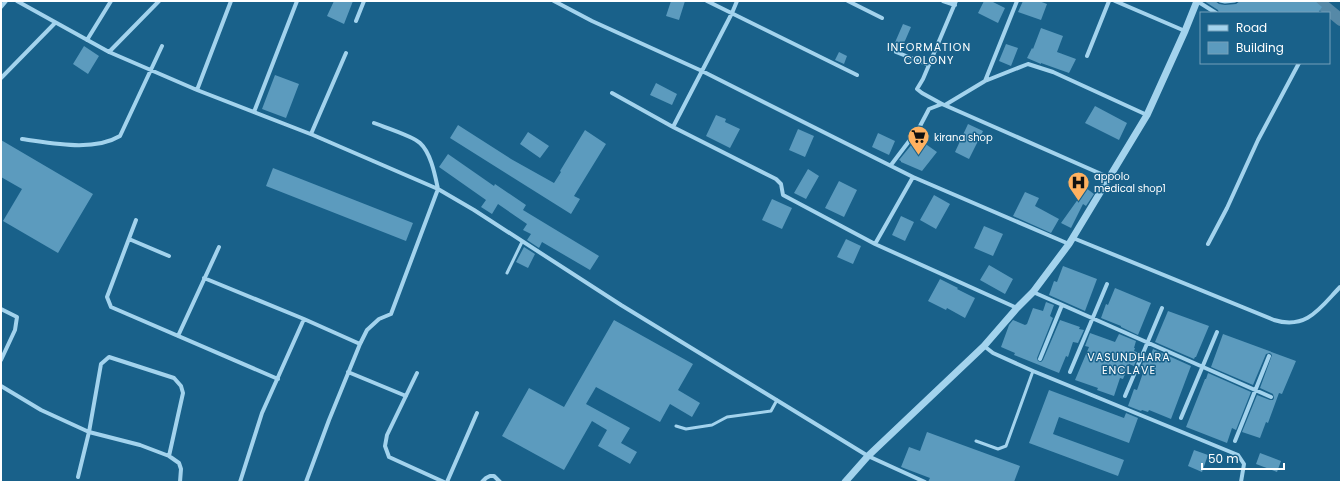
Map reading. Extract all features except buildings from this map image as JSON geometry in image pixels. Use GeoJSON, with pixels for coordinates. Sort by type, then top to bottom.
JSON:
{"type":"FeatureCollection","features":[{"type":"Feature","properties":{"kind":"street"},"geometry":{"type":"LineString","coordinates":[[1,8],[6,1]]}},
{"type":"Feature","properties":{"kind":"street"},"geometry":{"type":"LineString","coordinates":[[17,1],[109,52],[197,90],[311,134],[438,189],[474,210],[615,301],[868,456],[925,482]]}},
{"type":"Feature","properties":{"kind":"street"},"geometry":{"type":"LineString","coordinates":[[87,40],[111,1]]}},
{"type":"Feature","properties":{"kind":"street"},"geometry":{"type":"LineString","coordinates":[[109,52],[159,1]]}},
{"type":"Feature","properties":{"kind":"street"},"geometry":{"type":"LineString","coordinates":[[197,90],[231,1]]}},
{"type":"Feature","properties":{"kind":"street"},"geometry":{"type":"LineString","coordinates":[[254,112],[297,1]]}},
{"type":"Feature","properties":{"kind":"street"},"geometry":{"type":"LineString","coordinates":[[356,21],[364,1]]}},
{"type":"Feature","properties":{"kind":"street"},"geometry":{"type":"LineString","coordinates":[[554,1],[592,21],[702,71],[913,177],[1071,241],[1267,317],[1285,323],[1295,322],[1313,315],[1340,287]]}},
{"type":"Feature","properties":{"kind":"street"},"geometry":{"type":"LineString","coordinates":[[707,1],[858,75]]}},
{"type":"Feature","properties":{"kind":"street"},"geometry":{"type":"LineString","coordinates":[[673,127],[737,1]]}},
{"type":"Feature","properties":{"kind":"street"},"geometry":{"type":"LineString","coordinates":[[848,1],[882,18]]}},
{"type":"Feature","properties":{"kind":"street"},"geometry":{"type":"LineString","coordinates":[[943,1],[956,3],[923,79],[917,89],[922,94],[943,104],[1108,177]]}},
{"type":"Feature","properties":{"kind":"street"},"geometry":{"type":"LineString","coordinates":[[985,81],[1017,1]]}},
{"type":"Feature","properties":{"kind":"street"},"geometry":{"type":"LineString","coordinates":[[1088,56],[1108,1]]}},
{"type":"Feature","properties":{"kind":"street"},"geometry":{"type":"LineString","coordinates":[[1115,1],[1126,3],[1185,31]]}},
{"type":"Feature","properties":{"kind":"street"},"geometry":{"type":"LineString","coordinates":[[845,482],[868,456],[984,346],[1033,292],[1071,241],[1108,177],[1147,115],[1197,1],[1214,12]]}},
{"type":"Feature","properties":{"kind":"street"},"geometry":{"type":"LineString","coordinates":[[1,78],[55,23]]}},
{"type":"Feature","properties":{"kind":"street"},"geometry":{"type":"LineString","coordinates":[[22,139],[67,145],[93,145],[110,142],[120,136],[162,46]]}},
{"type":"Feature","properties":{"kind":"street"},"geometry":{"type":"LineString","coordinates":[[896,52],[929,65]]}},
{"type":"Feature","properties":{"kind":"street"},"geometry":{"type":"LineString","coordinates":[[311,134],[346,53]]}},
{"type":"Feature","properties":{"kind":"street"},"geometry":{"type":"LineString","coordinates":[[891,165],[919,128],[929,109],[943,104],[985,81],[1028,64],[1053,72],[1147,115]]}},
{"type":"Feature","properties":{"kind":"street"},"geometry":{"type":"LineString","coordinates":[[1208,244],[1227,208],[1258,140],[1298,64]]}},
{"type":"Feature","properties":{"kind":"street"},"geometry":{"type":"LineString","coordinates":[[612,94],[673,127],[776,179],[781,184],[783,195],[875,244],[1017,308]]}},
{"type":"Feature","properties":{"kind":"street"},"geometry":{"type":"LineString","coordinates":[[306,482],[328,420],[360,344],[368,330],[379,319],[391,314],[438,189],[433,168],[420,142],[374,123]]}},
{"type":"Feature","properties":{"kind":"street"},"geometry":{"type":"LineString","coordinates":[[875,244],[913,177]]}},
{"type":"Feature","properties":{"kind":"street"},"geometry":{"type":"LineString","coordinates":[[136,220],[107,297],[111,307],[278,379]]}},
{"type":"Feature","properties":{"kind":"street"},"geometry":{"type":"LineString","coordinates":[[129,239],[169,256]]}},
{"type":"Feature","properties":{"kind":"street"},"geometry":{"type":"LineString","coordinates":[[178,336],[219,247]]}},
{"type":"Feature","properties":{"kind":"street"},"geometry":{"type":"LineString","coordinates":[[204,278],[304,319],[360,344]]}},
{"type":"Feature","properties":{"kind":"street"},"geometry":{"type":"LineString","coordinates":[[1070,372],[1107,284]]}},
{"type":"Feature","properties":{"kind":"street"},"geometry":{"type":"LineString","coordinates":[[1033,292],[1271,397]]}},
{"type":"Feature","properties":{"kind":"street"},"geometry":{"type":"LineString","coordinates":[[1040,359],[1062,305]]}},
{"type":"Feature","properties":{"kind":"street"},"geometry":{"type":"LineString","coordinates":[[1125,396],[1162,308]]}},
{"type":"Feature","properties":{"kind":"street"},"geometry":{"type":"LineString","coordinates":[[1,309],[18,317],[15,330],[1,360]]}},
{"type":"Feature","properties":{"kind":"street"},"geometry":{"type":"LineString","coordinates":[[240,482],[262,414],[304,319]]}},
{"type":"Feature","properties":{"kind":"street"},"geometry":{"type":"LineString","coordinates":[[1181,418],[1217,332]]}},
{"type":"Feature","properties":{"kind":"street"},"geometry":{"type":"LineString","coordinates":[[984,346],[993,352],[1033,370],[1238,455],[1244,464],[1241,482]]}},
{"type":"Feature","properties":{"kind":"street"},"geometry":{"type":"LineString","coordinates":[[78,477],[89,432],[101,364],[109,356],[174,378],[180,386],[183,393],[169,456]]}},
{"type":"Feature","properties":{"kind":"street"},"geometry":{"type":"LineString","coordinates":[[1235,441],[1268,356]]}},
{"type":"Feature","properties":{"kind":"street"},"geometry":{"type":"LineString","coordinates":[[348,372],[406,396]]}},
{"type":"Feature","properties":{"kind":"street"},"geometry":{"type":"LineString","coordinates":[[417,373],[387,435],[385,446],[389,457],[444,482]]}},
{"type":"Feature","properties":{"kind":"street"},"geometry":{"type":"LineString","coordinates":[[1,386],[41,410],[89,432],[140,445],[169,456],[179,463],[181,469],[180,482]]}},
{"type":"Feature","properties":{"kind":"street"},"geometry":{"type":"LineString","coordinates":[[448,482],[477,414]]}},
{"type":"Feature","properties":{"kind":"street"},"geometry":{"type":"LineString","coordinates":[[482,482],[490,476],[494,476],[500,482]]}},
{"type":"Feature","properties":{"kind":"lane"},"geometry":{"type":"LineString","coordinates":[[1220,1],[1235,1]]}},
{"type":"Feature","properties":{"kind":"lane"},"geometry":{"type":"LineString","coordinates":[[507,273],[522,242]]}},
{"type":"Feature","properties":{"kind":"lane"},"geometry":{"type":"LineString","coordinates":[[976,441],[998,449],[1006,446],[1033,370]]}},
{"type":"Feature","properties":{"kind":"lane"},"geometry":{"type":"LineString","coordinates":[[676,426],[686,429],[712,425],[727,417],[771,411],[777,400]]}},
{"type":"Feature","properties":{"kind":"waterway"},"geometry":{"type":"LineString","coordinates":[[1318,1],[1341,20]]}},
{"type":"Feature","properties":{"kind":"place","name":"kirana shop"},"geometry":{"type":"Point","coordinates":[918,156]}},
{"type":"Feature","properties":{"kind":"place","name":"appolo medical shop1"},"geometry":{"type":"Point","coordinates":[1078,202]}},
{"type":"Feature","properties":{"kind":"district","name":"INFORMATION COLONY"},"geometry":{"type":"Point","coordinates":[929,53]}},
{"type":"Feature","properties":{"kind":"district","name":"VASUNDHARA ENCLAVE"},"geometry":{"type":"Point","coordinates":[1129,363]}}]}
